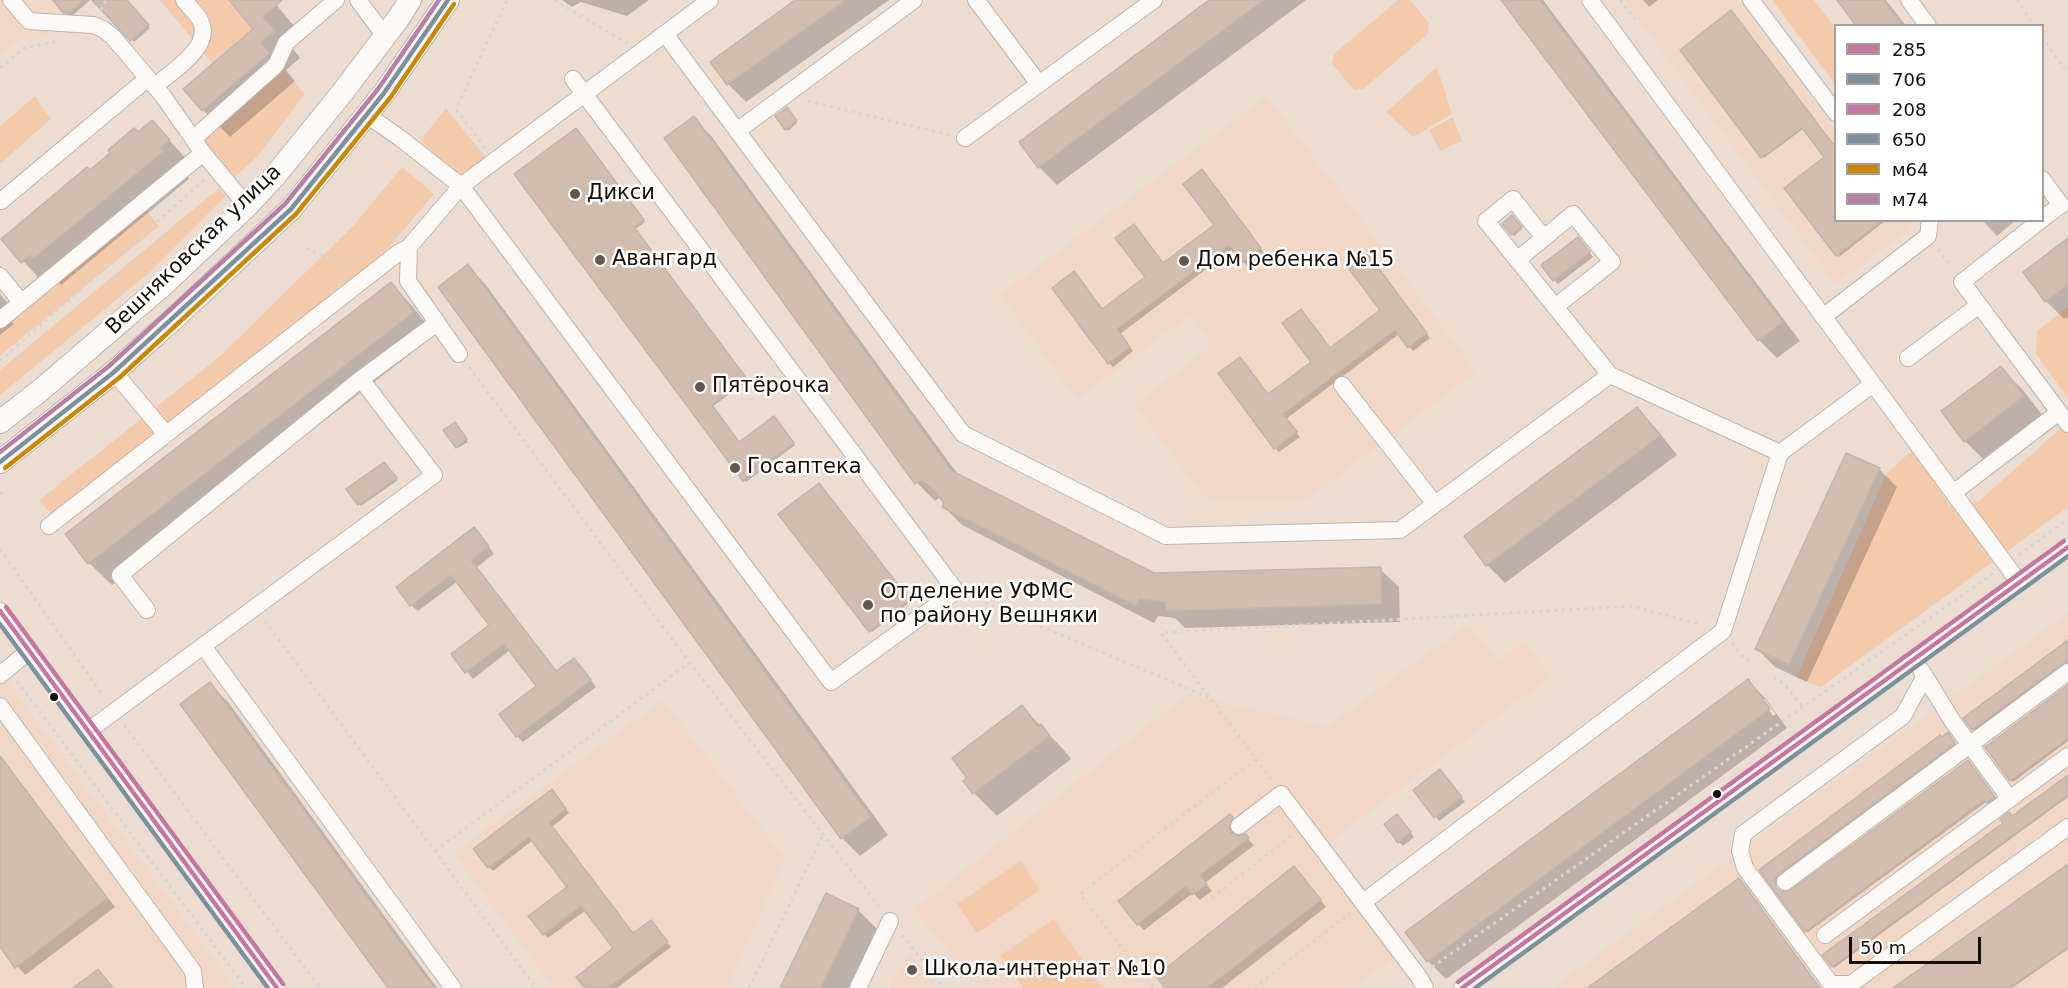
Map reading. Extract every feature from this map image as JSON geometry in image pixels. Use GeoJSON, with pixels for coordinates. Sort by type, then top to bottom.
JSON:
{"type":"FeatureCollection","features":[{"type":"Feature","properties":{"kind":"main road","name":"Вешняковская улица"},"geometry":{"type":"LineString","coordinates":[[0,422],[162,286],[247,206],[274,177],[385,36],[410,0]]}},
{"type":"Feature","properties":{"kind":"main road","name":"Вешняковская улица"},"geometry":{"type":"LineString","coordinates":[[3,459],[114,372],[291,209],[367,115],[448,0]]}},
{"type":"Feature","properties":{"kind":"street"},"geometry":{"type":"LineString","coordinates":[[11,0],[29,21],[93,25],[104,28],[151,82],[202,153],[247,206]]}},
{"type":"Feature","properties":{"kind":"street"},"geometry":{"type":"LineString","coordinates":[[1,201],[151,82],[199,48],[204,35],[201,21],[184,0]]}},
{"type":"Feature","properties":{"kind":"street"},"geometry":{"type":"LineString","coordinates":[[193,139],[276,65],[286,43],[336,0]]}},
{"type":"Feature","properties":{"kind":"street"},"geometry":{"type":"LineString","coordinates":[[358,0],[385,36]]}},
{"type":"Feature","properties":{"kind":"street"},"geometry":{"type":"LineString","coordinates":[[49,526],[368,276],[409,247],[461,186],[710,0]]}},
{"type":"Feature","properties":{"kind":"street"},"geometry":{"type":"LineString","coordinates":[[737,131],[914,0]]}},
{"type":"Feature","properties":{"kind":"street"},"geometry":{"type":"LineString","coordinates":[[976,0],[1039,84]]}},
{"type":"Feature","properties":{"kind":"street"},"geometry":{"type":"LineString","coordinates":[[965,138],[1154,0]]}},
{"type":"Feature","properties":{"kind":"street"},"geometry":{"type":"LineString","coordinates":[[1590,0],[2019,582]]}},
{"type":"Feature","properties":{"kind":"street"},"geometry":{"type":"LineString","coordinates":[[1751,0],[1834,110]]}},
{"type":"Feature","properties":{"kind":"street"},"geometry":{"type":"LineString","coordinates":[[1908,0],[1926,24]]}},
{"type":"Feature","properties":{"kind":"street"},"geometry":{"type":"LineString","coordinates":[[665,34],[963,434],[1166,536],[1400,530],[1610,375]]}},
{"type":"Feature","properties":{"kind":"street"},"geometry":{"type":"LineString","coordinates":[[367,115],[461,186],[831,682],[956,591],[573,79]]}},
{"type":"Feature","properties":{"kind":"street"},"geometry":{"type":"LineString","coordinates":[[0,320],[202,153]]}},
{"type":"Feature","properties":{"kind":"street"},"geometry":{"type":"LineString","coordinates":[[2044,180],[2065,202],[2044,218]]}},
{"type":"Feature","properties":{"kind":"street"},"geometry":{"type":"LineString","coordinates":[[1544,238],[1513,199],[1486,221],[1610,375],[1780,453]]}},
{"type":"Feature","properties":{"kind":"street"},"geometry":{"type":"LineString","coordinates":[[1517,260],[1573,214],[1612,262],[1556,307]]}},
{"type":"Feature","properties":{"kind":"street"},"geometry":{"type":"LineString","coordinates":[[1953,493],[2064,418],[1962,282],[2039,222]]}},
{"type":"Feature","properties":{"kind":"street"},"geometry":{"type":"LineString","coordinates":[[1823,317],[1929,228]]}},
{"type":"Feature","properties":{"kind":"street"},"geometry":{"type":"LineString","coordinates":[[409,247],[408,281],[459,354]]}},
{"type":"Feature","properties":{"kind":"street"},"geometry":{"type":"LineString","coordinates":[[0,276],[21,302]]}},
{"type":"Feature","properties":{"kind":"street"},"geometry":{"type":"LineString","coordinates":[[1908,358],[1979,305]]}},
{"type":"Feature","properties":{"kind":"street"},"geometry":{"type":"LineString","coordinates":[[147,610],[120,575],[361,379],[438,323]]}},
{"type":"Feature","properties":{"kind":"street"},"geometry":{"type":"LineString","coordinates":[[114,372],[166,434]]}},
{"type":"Feature","properties":{"kind":"street"},"geometry":{"type":"LineString","coordinates":[[88,731],[434,475],[361,379]]}},
{"type":"Feature","properties":{"kind":"street"},"geometry":{"type":"LineString","coordinates":[[1367,900],[1723,631],[1780,453],[1873,384]]}},
{"type":"Feature","properties":{"kind":"street"},"geometry":{"type":"LineString","coordinates":[[1342,385],[1436,504]]}},
{"type":"Feature","properties":{"kind":"street"},"geometry":{"type":"LineString","coordinates":[[1462,988],[2068,547]]}},
{"type":"Feature","properties":{"kind":"street"},"geometry":{"type":"LineString","coordinates":[[0,611],[277,988]]}},
{"type":"Feature","properties":{"kind":"street"},"geometry":{"type":"LineString","coordinates":[[203,646],[453,988]]}},
{"type":"Feature","properties":{"kind":"street"},"geometry":{"type":"LineString","coordinates":[[4,672],[30,651]]}},
{"type":"Feature","properties":{"kind":"street"},"geometry":{"type":"LineString","coordinates":[[1914,659],[1953,722],[2010,799]]}},
{"type":"Feature","properties":{"kind":"street"},"geometry":{"type":"LineString","coordinates":[[1785,882],[2068,672]]}},
{"type":"Feature","properties":{"kind":"street"},"geometry":{"type":"LineString","coordinates":[[1925,676],[1903,716],[1743,834],[1740,851],[1745,868],[1831,984],[1851,984],[2068,827]]}},
{"type":"Feature","properties":{"kind":"street"},"geometry":{"type":"LineString","coordinates":[[0,706],[193,972],[195,988]]}},
{"type":"Feature","properties":{"kind":"street"},"geometry":{"type":"LineString","coordinates":[[1825,934],[2068,756]]}},
{"type":"Feature","properties":{"kind":"street"},"geometry":{"type":"LineString","coordinates":[[1239,826],[1281,794],[1367,900],[1422,982]]}},
{"type":"Feature","properties":{"kind":"street"},"geometry":{"type":"LineString","coordinates":[[858,988],[890,921]]}},
{"type":"Feature","properties":{"kind":"path"},"geometry":{"type":"LineString","coordinates":[[496,161],[456,109],[507,0]]}},
{"type":"Feature","properties":{"kind":"path"},"geometry":{"type":"LineString","coordinates":[[554,0],[642,51]]}},
{"type":"Feature","properties":{"kind":"path"},"geometry":{"type":"LineString","coordinates":[[1620,0],[1635,19]]}},
{"type":"Feature","properties":{"kind":"path"},"geometry":{"type":"LineString","coordinates":[[2017,0],[2033,24]]}},
{"type":"Feature","properties":{"kind":"path"},"geometry":{"type":"LineString","coordinates":[[2044,38],[2068,74]]}},
{"type":"Feature","properties":{"kind":"path"},"geometry":{"type":"LineString","coordinates":[[0,68],[24,48],[69,39]]}},
{"type":"Feature","properties":{"kind":"path"},"geometry":{"type":"LineString","coordinates":[[786,95],[965,138]]}},
{"type":"Feature","properties":{"kind":"path"},"geometry":{"type":"LineString","coordinates":[[0,361],[216,169]]}},
{"type":"Feature","properties":{"kind":"path"},"geometry":{"type":"LineString","coordinates":[[1929,228],[1962,282]]}},
{"type":"Feature","properties":{"kind":"path"},"geometry":{"type":"LineString","coordinates":[[306,248],[368,276]]}},
{"type":"Feature","properties":{"kind":"path"},"geometry":{"type":"LineString","coordinates":[[459,354],[690,663],[944,988]]}},
{"type":"Feature","properties":{"kind":"path"},"geometry":{"type":"LineString","coordinates":[[1422,982],[2068,519]]}},
{"type":"Feature","properties":{"kind":"path"},"geometry":{"type":"LineString","coordinates":[[0,549],[114,711],[320,988]]}},
{"type":"Feature","properties":{"kind":"path"},"geometry":{"type":"LineString","coordinates":[[956,591],[1210,698]]}},
{"type":"Feature","properties":{"kind":"path"},"geometry":{"type":"LineString","coordinates":[[1281,794],[1161,633],[1632,606],[1723,631],[1742,656],[1754,664]]}},
{"type":"Feature","properties":{"kind":"path"},"geometry":{"type":"LineString","coordinates":[[255,607],[536,988]]}},
{"type":"Feature","properties":{"kind":"path"},"geometry":{"type":"LineString","coordinates":[[435,851],[690,663]]}},
{"type":"Feature","properties":{"kind":"path"},"geometry":{"type":"LineString","coordinates":[[4,672],[246,988]]}},
{"type":"Feature","properties":{"kind":"path"},"geometry":{"type":"LineString","coordinates":[[1774,677],[1784,684],[1803,707]]}},
{"type":"Feature","properties":{"kind":"path"},"geometry":{"type":"LineString","coordinates":[[1153,988],[1080,894],[1256,759]]}},
{"type":"Feature","properties":{"kind":"path"},"geometry":{"type":"LineString","coordinates":[[1212,898],[1305,825]]}},
{"type":"Feature","properties":{"kind":"path"},"geometry":{"type":"LineString","coordinates":[[749,988],[823,834]]}},
{"type":"Feature","properties":{"kind":"path"},"geometry":{"type":"LineString","coordinates":[[1254,988],[1367,900]]}},
{"type":"Feature","properties":{"kind":"shaded area"},"geometry":{"type":"Polygon","coordinates":[[[0,0],[53,0],[62,11],[48,22],[49,38],[18,40],[0,55],[0,0]]]}},
{"type":"Feature","properties":{"kind":"shaded area"},"geometry":{"type":"Polygon","coordinates":[[[160,0],[229,0],[253,29],[213,64],[160,0]]]}},
{"type":"Feature","properties":{"kind":"shaded area"},"geometry":{"type":"Polygon","coordinates":[[[1398,0],[1410,0],[1429,23],[1428,34],[1363,89],[1354,90],[1332,64],[1334,54],[1398,0]]]}},
{"type":"Feature","properties":{"kind":"shaded area"},"geometry":{"type":"Polygon","coordinates":[[[1624,0],[1737,0],[1834,127],[1834,222],[1908,222],[1912,227],[1835,284],[1624,0]]]}},
{"type":"Feature","properties":{"kind":"shaded area"},"geometry":{"type":"Polygon","coordinates":[[[1772,0],[1814,0],[1834,27],[1834,83],[1772,0]]]}},
{"type":"Feature","properties":{"kind":"shaded area"},"geometry":{"type":"Polygon","coordinates":[[[1437,67],[1452,114],[1413,137],[1386,112],[1437,67]]]}},
{"type":"Feature","properties":{"kind":"shaded area"},"geometry":{"type":"Polygon","coordinates":[[[283,69],[305,94],[259,155],[235,177],[202,141],[283,69]]]}},
{"type":"Feature","properties":{"kind":"shaded area"},"geometry":{"type":"Polygon","coordinates":[[[35,96],[51,119],[0,164],[0,126],[35,96]]]}},
{"type":"Feature","properties":{"kind":"shaded area"},"geometry":{"type":"Polygon","coordinates":[[[1267,96],[1476,371],[1308,499],[1206,499],[1134,405],[1212,345],[1190,315],[1077,399],[1000,295],[1267,96]]]}},
{"type":"Feature","properties":{"kind":"shaded area"},"geometry":{"type":"Polygon","coordinates":[[[446,108],[487,159],[462,176],[420,141],[446,108]]]}},
{"type":"Feature","properties":{"kind":"shaded area"},"geometry":{"type":"Polygon","coordinates":[[[1453,117],[1462,141],[1440,151],[1429,130],[1453,117]]]}},
{"type":"Feature","properties":{"kind":"shaded area"},"geometry":{"type":"Polygon","coordinates":[[[402,167],[434,194],[386,251],[51,514],[39,500],[218,358],[354,225],[402,167]]]}},
{"type":"Feature","properties":{"kind":"shaded area"},"geometry":{"type":"Polygon","coordinates":[[[219,188],[226,196],[149,273],[0,395],[0,370],[219,188]]]}},
{"type":"Feature","properties":{"kind":"shaded area"},"geometry":{"type":"Polygon","coordinates":[[[144,208],[159,226],[0,356],[0,326],[144,208]]]}},
{"type":"Feature","properties":{"kind":"shaded area"},"geometry":{"type":"Polygon","coordinates":[[[2068,307],[2068,398],[2036,354],[2037,331],[2068,307]]]}},
{"type":"Feature","properties":{"kind":"shaded area"},"geometry":{"type":"Polygon","coordinates":[[[2068,422],[2068,507],[1821,687],[1796,678],[1887,473],[1914,449],[1950,506],[1979,501],[2068,422]]]}},
{"type":"Feature","properties":{"kind":"shaded area"},"geometry":{"type":"Polygon","coordinates":[[[2068,613],[2068,988],[1552,988],[2068,613]]]}},
{"type":"Feature","properties":{"kind":"shaded area"},"geometry":{"type":"Polygon","coordinates":[[[1468,624],[1499,661],[1524,643],[1550,677],[1329,842],[1408,948],[1352,988],[977,988],[915,909],[1188,694],[1327,727],[1468,624]]]}},
{"type":"Feature","properties":{"kind":"shaded area"},"geometry":{"type":"Polygon","coordinates":[[[0,671],[2,674],[236,988],[0,988],[0,671]]]}},
{"type":"Feature","properties":{"kind":"shaded area"},"geometry":{"type":"Polygon","coordinates":[[[663,700],[785,859],[727,988],[554,988],[453,853],[663,700]]]}},
{"type":"Feature","properties":{"kind":"shaded area"},"geometry":{"type":"Polygon","coordinates":[[[1021,861],[1040,890],[977,933],[957,904],[1021,861]]]}},
{"type":"Feature","properties":{"kind":"shaded area"},"geometry":{"type":"Polygon","coordinates":[[[1054,919],[1102,988],[1023,988],[1001,955],[1054,919]]]}},
{"type":"Feature","properties":{"kind":"shaded area","name":"Школа-интернат №10"},"geometry":{"type":"Polygon","coordinates":[[[910,953],[938,988],[889,988],[910,953]]]}},
{"type":"Feature","properties":{"kind":"building"},"geometry":{"type":"Polygon","coordinates":[[[53,0],[85,0],[70,13],[63,13],[53,0]]]}},
{"type":"Feature","properties":{"kind":"building"},"geometry":{"type":"Polygon","coordinates":[[[92,0],[127,0],[149,25],[130,41],[92,0]]]}},
{"type":"Feature","properties":{"kind":"building"},"geometry":{"type":"Polygon","coordinates":[[[229,0],[282,0],[263,17],[275,30],[261,43],[270,53],[202,111],[183,89],[253,29],[229,0]]]}},
{"type":"Feature","properties":{"kind":"building"},"geometry":{"type":"Polygon","coordinates":[[[795,0],[846,0],[727,85],[710,62],[795,0]]]}},
{"type":"Feature","properties":{"kind":"building"},"geometry":{"type":"Polygon","coordinates":[[[1209,0],[1264,0],[1038,168],[1019,142],[1209,0]]]}},
{"type":"Feature","properties":{"kind":"building"},"geometry":{"type":"Polygon","coordinates":[[[1501,0],[1540,0],[1783,322],[1758,341],[1501,0]]]}},
{"type":"Feature","properties":{"kind":"building"},"geometry":{"type":"Polygon","coordinates":[[[1837,0],[1884,0],[1902,24],[1855,24],[1837,0]]]}},
{"type":"Feature","properties":{"kind":"building"},"geometry":{"type":"Polygon","coordinates":[[[1731,10],[1834,145],[1834,222],[1880,222],[1836,256],[1784,188],[1824,157],[1802,128],[1761,158],[1680,50],[1731,10]]]}},
{"type":"Feature","properties":{"kind":"building"},"geometry":{"type":"Polygon","coordinates":[[[787,107],[797,121],[785,130],[775,116],[787,107]]]}},
{"type":"Feature","properties":{"kind":"building"},"geometry":{"type":"Polygon","coordinates":[[[694,116],[952,471],[1154,573],[1381,567],[1382,604],[1166,611],[1165,602],[1139,599],[1136,606],[942,507],[944,503],[932,488],[921,480],[915,484],[664,138],[694,116]]]}},
{"type":"Feature","properties":{"kind":"building"},"geometry":{"type":"Polygon","coordinates":[[[152,120],[170,140],[161,148],[164,151],[33,259],[30,255],[21,263],[1,239],[87,167],[90,170],[110,153],[108,150],[134,128],[138,132],[152,120]]]}},
{"type":"Feature","properties":{"kind":"building"},"geometry":{"type":"Polygon","coordinates":[[[576,128],[644,220],[634,227],[747,379],[712,405],[739,442],[774,416],[794,443],[743,481],[514,174],[576,128]]]}},
{"type":"Feature","properties":{"kind":"building"},"geometry":{"type":"Polygon","coordinates":[[[1202,169],[1261,248],[1242,263],[1229,245],[1117,329],[1130,347],[1108,364],[1052,288],[1074,271],[1102,309],[1145,277],[1115,238],[1134,224],[1163,263],[1214,225],[1183,184],[1202,169]]]}},
{"type":"Feature","properties":{"kind":"building"},"geometry":{"type":"Polygon","coordinates":[[[1512,215],[1522,227],[1511,235],[1502,224],[1512,215]]]}},
{"type":"Feature","properties":{"kind":"building"},"geometry":{"type":"Polygon","coordinates":[[[1578,237],[1590,252],[1553,281],[1541,265],[1578,237]]]}},
{"type":"Feature","properties":{"kind":"building"},"geometry":{"type":"Polygon","coordinates":[[[2068,238],[2068,285],[2045,302],[2023,272],[2068,238]]]}},
{"type":"Feature","properties":{"kind":"building"},"geometry":{"type":"Polygon","coordinates":[[[1368,254],[1427,333],[1408,348],[1395,330],[1283,414],[1297,432],[1274,449],[1218,373],[1240,357],[1268,394],[1311,362],[1282,323],[1301,309],[1330,348],[1380,310],[1349,269],[1368,254]]]}},
{"type":"Feature","properties":{"kind":"building"},"geometry":{"type":"Polygon","coordinates":[[[468,264],[871,817],[841,839],[438,287],[468,264]]]}},
{"type":"Feature","properties":{"kind":"building"},"geometry":{"type":"Polygon","coordinates":[[[391,282],[414,312],[88,564],[65,534],[391,282]]]}},
{"type":"Feature","properties":{"kind":"building"},"geometry":{"type":"Polygon","coordinates":[[[2001,366],[2024,396],[1964,442],[1941,411],[2001,366]]]}},
{"type":"Feature","properties":{"kind":"building"},"geometry":{"type":"Polygon","coordinates":[[[1637,407],[1660,436],[1486,566],[1464,536],[1637,407]]]}},
{"type":"Feature","properties":{"kind":"building"},"geometry":{"type":"Polygon","coordinates":[[[455,422],[467,439],[456,448],[443,430],[455,422]]]}},
{"type":"Feature","properties":{"kind":"building"},"geometry":{"type":"Polygon","coordinates":[[[1846,453],[1880,468],[1789,665],[1755,649],[1846,453]]]}},
{"type":"Feature","properties":{"kind":"building"},"geometry":{"type":"Polygon","coordinates":[[[384,462],[397,478],[358,505],[346,489],[384,462]]]}},
{"type":"Feature","properties":{"kind":"building"},"geometry":{"type":"Polygon","coordinates":[[[819,483],[910,600],[869,632],[778,514],[819,483]]]}},
{"type":"Feature","properties":{"kind":"building"},"geometry":{"type":"Polygon","coordinates":[[[474,527],[489,546],[471,560],[556,671],[574,658],[591,680],[516,737],[499,714],[536,686],[504,644],[465,673],[451,654],[489,625],[451,575],[410,606],[396,587],[474,527]]]}},
{"type":"Feature","properties":{"kind":"building"},"geometry":{"type":"Polygon","coordinates":[[[2068,640],[2068,662],[2062,664],[1972,730],[1963,718],[2068,640]]]}},
{"type":"Feature","properties":{"kind":"building"},"geometry":{"type":"Polygon","coordinates":[[[1748,679],[1770,709],[1427,962],[1405,932],[1748,679]]]}},
{"type":"Feature","properties":{"kind":"building"},"geometry":{"type":"Polygon","coordinates":[[[210,682],[434,988],[388,988],[180,704],[210,682]]]}},
{"type":"Feature","properties":{"kind":"building"},"geometry":{"type":"Polygon","coordinates":[[[2068,685],[2068,738],[2010,781],[1985,747],[2068,685]]]}},
{"type":"Feature","properties":{"kind":"building"},"geometry":{"type":"Polygon","coordinates":[[[1022,705],[1038,726],[1041,724],[1050,736],[973,794],[963,781],[967,778],[952,758],[1022,705]]]}},
{"type":"Feature","properties":{"kind":"building"},"geometry":{"type":"Polygon","coordinates":[[[1948,732],[1955,743],[1779,874],[1775,878],[1776,888],[1781,892],[1791,890],[1968,760],[1995,797],[1986,803],[1984,800],[1805,932],[1759,870],[1940,735],[1942,737],[1948,732]]]}},
{"type":"Feature","properties":{"kind":"building"},"geometry":{"type":"Polygon","coordinates":[[[0,756],[107,898],[15,968],[0,947],[0,756]]]}},
{"type":"Feature","properties":{"kind":"building"},"geometry":{"type":"Polygon","coordinates":[[[1440,769],[1462,797],[1434,818],[1413,790],[1440,769]]]}},
{"type":"Feature","properties":{"kind":"building"},"geometry":{"type":"Polygon","coordinates":[[[2068,775],[2068,795],[1832,967],[1822,955],[2003,823],[2000,819],[2009,812],[2012,816],[2068,775]]]}},
{"type":"Feature","properties":{"kind":"building"},"geometry":{"type":"Polygon","coordinates":[[[552,789],[566,809],[549,822],[633,933],[651,920],[668,942],[608,988],[585,988],[576,977],[613,948],[581,906],[543,935],[528,916],[567,887],[529,837],[488,868],[473,849],[552,789]]]}},
{"type":"Feature","properties":{"kind":"building"},"geometry":{"type":"Polygon","coordinates":[[[1230,814],[1233,817],[1229,827],[1231,833],[1240,836],[1246,834],[1249,838],[1200,875],[1207,884],[1192,895],[1186,886],[1137,925],[1118,901],[1230,814]]]}},
{"type":"Feature","properties":{"kind":"building"},"geometry":{"type":"Polygon","coordinates":[[[1397,814],[1411,832],[1398,843],[1384,824],[1397,814]]]}},
{"type":"Feature","properties":{"kind":"building"},"geometry":{"type":"Polygon","coordinates":[[[2068,864],[2068,947],[2009,988],[1893,988],[2068,864]]]}},
{"type":"Feature","properties":{"kind":"building"},"geometry":{"type":"Polygon","coordinates":[[[1294,866],[1321,900],[1207,988],[1165,988],[1156,976],[1294,866]]]}},
{"type":"Feature","properties":{"kind":"building"},"geometry":{"type":"Polygon","coordinates":[[[1739,878],[1820,988],[1587,988],[1739,878]]]}},
{"type":"Feature","properties":{"kind":"building"},"geometry":{"type":"Polygon","coordinates":[[[826,893],[859,909],[821,988],[780,988],[826,893]]]}},
{"type":"Feature","properties":{"kind":"building"},"geometry":{"type":"Polygon","coordinates":[[[98,969],[113,988],[73,988],[98,969]]]}},
{"type":"Feature","properties":{"kind":"transit line","name":"м74"},"geometry":{"type":"LineString","coordinates":[[0,452],[109,366],[285,204],[378,89],[439,0]]}},
{"type":"Feature","properties":{"kind":"transit line","name":"650"},"geometry":{"type":"LineString","coordinates":[[0,462],[114,372],[291,209],[384,93],[448,0]]}},
{"type":"Feature","properties":{"kind":"transit line","name":"м64"},"geometry":{"type":"LineString","coordinates":[[5,468],[119,378],[296,214],[390,98],[454,4]]}},
{"type":"Feature","properties":{"kind":"transit line","name":"208"},"geometry":{"type":"LineString","coordinates":[[1458,982],[2064,541]]}},
{"type":"Feature","properties":{"kind":"transit line","name":"285"},"geometry":{"type":"LineString","coordinates":[[1462,988],[2068,547]]}},
{"type":"Feature","properties":{"kind":"transit line","name":"706"},"geometry":{"type":"LineString","coordinates":[[1475,988],[2068,556]]}},
{"type":"Feature","properties":{"kind":"transit line","name":"208"},"geometry":{"type":"LineString","coordinates":[[6,607],[283,984]]}},
{"type":"Feature","properties":{"kind":"transit line","name":"285"},"geometry":{"type":"LineString","coordinates":[[0,611],[277,988]]}},
{"type":"Feature","properties":{"kind":"transit line","name":"706"},"geometry":{"type":"LineString","coordinates":[[0,624],[268,988]]}},
{"type":"Feature","properties":{"kind":"place","name":"Дикси"},"geometry":{"type":"Point","coordinates":[575,194]}},
{"type":"Feature","properties":{"kind":"place","name":"Авангард"},"geometry":{"type":"Point","coordinates":[600,260]}},
{"type":"Feature","properties":{"kind":"place","name":"Дом ребенка №15"},"geometry":{"type":"Point","coordinates":[1184,261]}},
{"type":"Feature","properties":{"kind":"place","name":"Пятёрочка"},"geometry":{"type":"Point","coordinates":[700,387]}},
{"type":"Feature","properties":{"kind":"place","name":"Госаптека"},"geometry":{"type":"Point","coordinates":[735,468]}},
{"type":"Feature","properties":{"kind":"place","name":"Отделение УФМС по району Вешняки"},"geometry":{"type":"Point","coordinates":[868,605]}},
{"type":"Feature","properties":{"kind":"place","name":"Школа-интернат №10"},"geometry":{"type":"Point","coordinates":[912,970]}}]}
